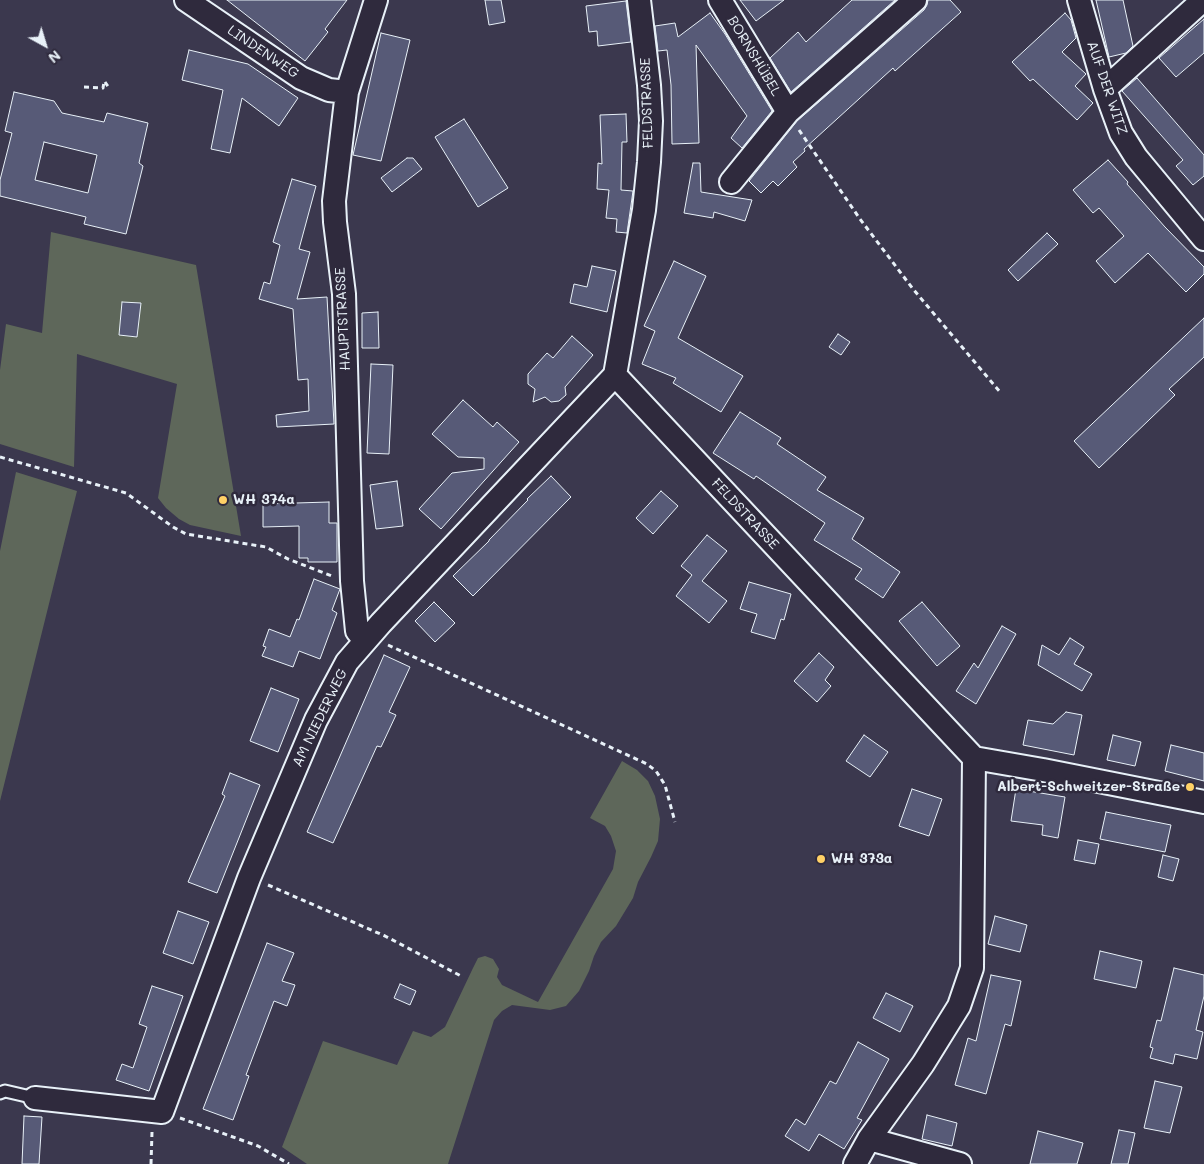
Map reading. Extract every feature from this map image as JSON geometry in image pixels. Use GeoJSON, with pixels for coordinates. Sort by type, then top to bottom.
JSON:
{"type":"FeatureCollection","features":[{"type":"Feature","properties":{"kind":"street","name":"LINDENWEG"},"geometry":{"type":"LineString","coordinates":[[186,0],[301,78],[329,90],[347,92]]}},
{"type":"Feature","properties":{"kind":"street","name":"HAUPTSTRASSE"},"geometry":{"type":"LineString","coordinates":[[367,638],[357,631],[352,581],[344,294],[334,215],[336,176],[347,92],[376,0]]}},
{"type":"Feature","properties":{"kind":"street","name":"FELDSTRASSE"},"geometry":{"type":"LineString","coordinates":[[639,0],[649,85],[651,121],[649,162],[644,210],[615,375],[974,758]]}},
{"type":"Feature","properties":{"kind":"street","name":"BORNSHÜBEL"},"geometry":{"type":"LineString","coordinates":[[720,0],[788,112]]}},
{"type":"Feature","properties":{"kind":"street"},"geometry":{"type":"LineString","coordinates":[[731,182],[788,112],[915,0]]}},
{"type":"Feature","properties":{"kind":"street","name":"AUF DER WITZ"},"geometry":{"type":"LineString","coordinates":[[1079,0],[1105,90],[1121,133],[1128,146],[1204,239]]}},
{"type":"Feature","properties":{"kind":"street"},"geometry":{"type":"LineString","coordinates":[[1105,90],[1203,0]]}},
{"type":"Feature","properties":{"kind":"street","name":"AM NIEDERWEG"},"geometry":{"type":"LineString","coordinates":[[162,1112],[249,878],[316,720],[348,662],[367,638],[615,375]]}},
{"type":"Feature","properties":{"kind":"street"},"geometry":{"type":"LineString","coordinates":[[855,1164],[869,1139],[923,1064],[959,1006],[972,968],[974,758],[1204,802]]}},
{"type":"Feature","properties":{"kind":"street"},"geometry":{"type":"LineString","coordinates":[[35,1098],[162,1112]]}},
{"type":"Feature","properties":{"kind":"street"},"geometry":{"type":"LineString","coordinates":[[869,1139],[960,1164]]}},
{"type":"Feature","properties":{"kind":"lane"},"geometry":{"type":"LineString","coordinates":[[0,1093],[5,1091],[35,1098]]}},
{"type":"Feature","properties":{"kind":"path"},"geometry":{"type":"LineString","coordinates":[[84,87],[103,88],[104,82],[109,88]]}},
{"type":"Feature","properties":{"kind":"path"},"geometry":{"type":"LineString","coordinates":[[788,112],[860,219],[913,289],[1000,392]]}},
{"type":"Feature","properties":{"kind":"path"},"geometry":{"type":"LineString","coordinates":[[0,457],[126,493],[172,527],[186,534],[266,547],[310,568],[352,581]]}},
{"type":"Feature","properties":{"kind":"path"},"geometry":{"type":"LineString","coordinates":[[367,638],[647,764],[656,771],[665,785],[675,822]]}},
{"type":"Feature","properties":{"kind":"path"},"geometry":{"type":"LineString","coordinates":[[249,878],[386,936],[461,976]]}},
{"type":"Feature","properties":{"kind":"path"},"geometry":{"type":"LineString","coordinates":[[151,1164],[152,1132],[162,1112],[258,1146],[289,1164]]}},
{"type":"Feature","properties":{"kind":"green space"},"geometry":{"type":"Polygon","coordinates":[[[51,232],[196,265],[241,536],[190,525],[179,519],[158,498],[177,384],[77,354],[74,467],[0,444],[0,370],[6,324],[42,333],[51,232]]]}},
{"type":"Feature","properties":{"kind":"green space"},"geometry":{"type":"Polygon","coordinates":[[[16,472],[77,491],[0,801],[0,551],[16,472]]]}},
{"type":"Feature","properties":{"kind":"green space"},"geometry":{"type":"Polygon","coordinates":[[[622,761],[637,770],[648,781],[655,796],[660,819],[658,841],[638,882],[633,898],[616,926],[601,942],[579,991],[566,1006],[550,1010],[512,1005],[502,1011],[494,1020],[448,1164],[307,1164],[282,1147],[323,1041],[397,1065],[413,1031],[431,1037],[445,1027],[478,958],[485,956],[493,959],[499,969],[497,977],[502,985],[538,1002],[613,869],[616,851],[611,836],[605,826],[590,818],[622,761]]]}},
{"type":"Feature","properties":{"kind":"building"},"geometry":{"type":"Polygon","coordinates":[[[227,0],[347,0],[325,29],[328,32],[305,61],[227,0]]]}},
{"type":"Feature","properties":{"kind":"building"},"geometry":{"type":"Polygon","coordinates":[[[485,0],[501,0],[505,22],[489,25],[485,0]]]}},
{"type":"Feature","properties":{"kind":"building"},"geometry":{"type":"Polygon","coordinates":[[[740,0],[784,0],[756,21],[740,0]]]}},
{"type":"Feature","properties":{"kind":"building"},"geometry":{"type":"Polygon","coordinates":[[[852,0],[895,0],[791,92],[770,58],[798,32],[806,42],[852,0]]]}},
{"type":"Feature","properties":{"kind":"building"},"geometry":{"type":"Polygon","coordinates":[[[928,0],[950,0],[961,12],[895,71],[893,68],[804,149],[805,151],[793,162],[797,167],[778,186],[773,181],[761,193],[749,181],[797,121],[924,10],[928,0]]]}},
{"type":"Feature","properties":{"kind":"building"},"geometry":{"type":"Polygon","coordinates":[[[1096,0],[1123,0],[1133,46],[1126,53],[1109,57],[1096,0]]]}},
{"type":"Feature","properties":{"kind":"building"},"geometry":{"type":"Polygon","coordinates":[[[626,1],[631,42],[598,46],[597,31],[589,32],[586,6],[626,1]]]}},
{"type":"Feature","properties":{"kind":"building"},"geometry":{"type":"Polygon","coordinates":[[[710,13],[772,111],[742,148],[731,138],[747,116],[696,45],[699,143],[672,144],[671,85],[667,50],[658,51],[655,26],[675,23],[678,37],[710,13]]]}},
{"type":"Feature","properties":{"kind":"building"},"geometry":{"type":"Polygon","coordinates":[[[1065,13],[1071,20],[1076,38],[1062,52],[1086,74],[1075,86],[1093,103],[1077,120],[1033,79],[1030,81],[1012,62],[1065,13]]]}},
{"type":"Feature","properties":{"kind":"building"},"geometry":{"type":"Polygon","coordinates":[[[1204,19],[1204,53],[1176,77],[1159,58],[1204,19]]]}},
{"type":"Feature","properties":{"kind":"building"},"geometry":{"type":"Polygon","coordinates":[[[381,33],[410,40],[381,161],[353,155],[381,33]]]}},
{"type":"Feature","properties":{"kind":"building"},"geometry":{"type":"Polygon","coordinates":[[[189,50],[248,64],[298,98],[279,126],[242,98],[230,153],[211,149],[223,90],[182,80],[189,50]]]}},
{"type":"Feature","properties":{"kind":"building"},"geometry":{"type":"Polygon","coordinates":[[[1137,78],[1204,155],[1204,176],[1193,185],[1176,166],[1183,160],[1122,91],[1137,78]]]}},
{"type":"Feature","properties":{"kind":"building"},"geometry":{"type":"Polygon","coordinates":[[[14,92],[54,101],[62,113],[104,122],[107,113],[148,123],[139,163],[143,166],[126,234],[84,224],[86,217],[0,196],[0,180],[12,133],[5,131],[14,92]],[[44,142],[35,180],[88,193],[97,155],[44,142]]]}},
{"type":"Feature","properties":{"kind":"building"},"geometry":{"type":"Polygon","coordinates":[[[626,114],[627,142],[622,142],[621,190],[633,191],[627,233],[616,232],[617,219],[606,218],[609,190],[597,189],[598,163],[602,164],[600,115],[626,114]]]}},
{"type":"Feature","properties":{"kind":"building"},"geometry":{"type":"Polygon","coordinates":[[[464,119],[508,188],[478,207],[435,137],[464,119]]]}},
{"type":"Feature","properties":{"kind":"building"},"geometry":{"type":"Polygon","coordinates":[[[407,158],[413,158],[422,169],[392,192],[381,178],[407,158]]]}},
{"type":"Feature","properties":{"kind":"building"},"geometry":{"type":"Polygon","coordinates":[[[1108,160],[1165,227],[1204,267],[1204,274],[1186,292],[1148,253],[1115,283],[1096,261],[1124,236],[1099,208],[1093,213],[1073,190],[1108,160]]]}},
{"type":"Feature","properties":{"kind":"building"},"geometry":{"type":"Polygon","coordinates":[[[693,163],[700,163],[701,192],[752,200],[745,221],[714,212],[713,218],[684,213],[693,163]]]}},
{"type":"Feature","properties":{"kind":"building"},"geometry":{"type":"Polygon","coordinates":[[[292,179],[316,186],[299,249],[310,252],[297,299],[327,297],[334,424],[277,427],[276,415],[309,411],[308,379],[298,380],[293,309],[259,299],[264,282],[270,284],[280,245],[273,242],[292,179]]]}},
{"type":"Feature","properties":{"kind":"building"},"geometry":{"type":"Polygon","coordinates":[[[1047,233],[1058,244],[1018,281],[1008,270],[1047,233]]]}},
{"type":"Feature","properties":{"kind":"building"},"geometry":{"type":"Polygon","coordinates":[[[674,261],[706,276],[678,338],[743,376],[721,412],[673,383],[676,378],[642,364],[655,331],[644,326],[674,261]]]}},
{"type":"Feature","properties":{"kind":"building"},"geometry":{"type":"Polygon","coordinates":[[[592,266],[616,271],[607,312],[570,303],[574,284],[587,287],[592,266]]]}},
{"type":"Feature","properties":{"kind":"building"},"geometry":{"type":"Polygon","coordinates":[[[122,302],[141,303],[137,337],[119,335],[122,302]]]}},
{"type":"Feature","properties":{"kind":"building"},"geometry":{"type":"Polygon","coordinates":[[[378,312],[379,348],[362,348],[362,313],[378,312]]]}},
{"type":"Feature","properties":{"kind":"building"},"geometry":{"type":"Polygon","coordinates":[[[1204,318],[1204,357],[1169,389],[1175,395],[1099,468],[1074,441],[1204,318]]]}},
{"type":"Feature","properties":{"kind":"building"},"geometry":{"type":"Polygon","coordinates":[[[838,334],[850,342],[841,355],[829,347],[838,334]]]}},
{"type":"Feature","properties":{"kind":"building"},"geometry":{"type":"Polygon","coordinates":[[[572,336],[593,355],[565,387],[566,395],[559,401],[551,402],[545,397],[533,402],[535,389],[528,384],[528,374],[547,353],[553,358],[572,336]]]}},
{"type":"Feature","properties":{"kind":"building"},"geometry":{"type":"Polygon","coordinates":[[[371,364],[393,365],[389,454],[367,453],[371,364]]]}},
{"type":"Feature","properties":{"kind":"building"},"geometry":{"type":"Polygon","coordinates":[[[463,400],[493,427],[497,422],[519,442],[441,529],[419,509],[452,473],[484,469],[484,458],[458,457],[432,434],[463,400]]]}},
{"type":"Feature","properties":{"kind":"building"},"geometry":{"type":"Polygon","coordinates":[[[740,412],[781,438],[777,444],[826,477],[817,490],[864,518],[852,539],[900,572],[883,598],[855,579],[862,569],[814,540],[825,523],[756,476],[754,479],[713,453],[740,412]]]}},
{"type":"Feature","properties":{"kind":"building"},"geometry":{"type":"Polygon","coordinates":[[[551,476],[571,497],[473,596],[453,576],[551,476]]]}},
{"type":"Feature","properties":{"kind":"building"},"geometry":{"type":"Polygon","coordinates":[[[397,481],[403,526],[376,529],[370,485],[397,481]]]}},
{"type":"Feature","properties":{"kind":"building"},"geometry":{"type":"Polygon","coordinates":[[[661,491],[678,506],[653,534],[636,518],[661,491]]]}},
{"type":"Feature","properties":{"kind":"building"},"geometry":{"type":"Polygon","coordinates":[[[329,502],[329,523],[337,523],[337,562],[308,562],[308,558],[299,558],[299,526],[263,527],[263,504],[329,502]]]}},
{"type":"Feature","properties":{"kind":"building"},"geometry":{"type":"Polygon","coordinates":[[[707,535],[727,551],[702,581],[727,601],[709,623],[676,596],[692,575],[681,566],[707,535]]]}},
{"type":"Feature","properties":{"kind":"building"},"geometry":{"type":"Polygon","coordinates":[[[314,579],[340,589],[332,610],[337,613],[320,659],[299,651],[293,667],[262,656],[266,647],[263,646],[269,629],[290,637],[297,619],[299,620],[314,579]]]}},
{"type":"Feature","properties":{"kind":"building"},"geometry":{"type":"Polygon","coordinates":[[[749,582],[791,594],[784,620],[781,619],[775,639],[751,632],[757,614],[740,609],[749,582]]]}},
{"type":"Feature","properties":{"kind":"building"},"geometry":{"type":"Polygon","coordinates":[[[434,602],[455,623],[435,642],[415,621],[434,602]]]}},
{"type":"Feature","properties":{"kind":"building"},"geometry":{"type":"Polygon","coordinates":[[[922,602],[960,646],[937,666],[899,621],[922,602]]]}},
{"type":"Feature","properties":{"kind":"building"},"geometry":{"type":"Polygon","coordinates":[[[1002,626],[1016,634],[976,704],[956,691],[974,663],[978,668],[1002,626]]]}},
{"type":"Feature","properties":{"kind":"building"},"geometry":{"type":"Polygon","coordinates":[[[1070,638],[1084,647],[1074,664],[1092,674],[1082,691],[1038,665],[1042,645],[1059,655],[1070,638]]]}},
{"type":"Feature","properties":{"kind":"building"},"geometry":{"type":"Polygon","coordinates":[[[819,653],[834,667],[825,680],[831,686],[817,702],[794,681],[819,653]]]}},
{"type":"Feature","properties":{"kind":"building"},"geometry":{"type":"Polygon","coordinates":[[[384,655],[410,667],[389,712],[396,715],[381,747],[377,746],[333,843],[307,832],[384,655]]]}},
{"type":"Feature","properties":{"kind":"building"},"geometry":{"type":"Polygon","coordinates":[[[271,688],[299,699],[278,752],[250,741],[271,688]]]}},
{"type":"Feature","properties":{"kind":"building"},"geometry":{"type":"Polygon","coordinates":[[[1066,712],[1082,715],[1074,755],[1023,745],[1028,720],[1053,724],[1066,712]]]}},
{"type":"Feature","properties":{"kind":"building"},"geometry":{"type":"Polygon","coordinates":[[[864,735],[888,752],[870,777],[846,761],[864,735]]]}},
{"type":"Feature","properties":{"kind":"building"},"geometry":{"type":"Polygon","coordinates":[[[1113,735],[1141,742],[1135,766],[1107,760],[1113,735]]]}},
{"type":"Feature","properties":{"kind":"building"},"geometry":{"type":"Polygon","coordinates":[[[1171,745],[1204,753],[1204,781],[1165,771],[1171,745]]]}},
{"type":"Feature","properties":{"kind":"building"},"geometry":{"type":"Polygon","coordinates":[[[230,773],[260,785],[217,893],[188,882],[225,796],[222,794],[230,773]]]}},
{"type":"Feature","properties":{"kind":"building"},"geometry":{"type":"Polygon","coordinates":[[[912,789],[942,799],[929,836],[899,826],[912,789]]]}},
{"type":"Feature","properties":{"kind":"building"},"geometry":{"type":"Polygon","coordinates":[[[1016,789],[1065,797],[1058,838],[1042,835],[1043,825],[1011,821],[1016,789]]]}},
{"type":"Feature","properties":{"kind":"building"},"geometry":{"type":"Polygon","coordinates":[[[1106,812],[1171,825],[1165,852],[1100,839],[1106,812]]]}},
{"type":"Feature","properties":{"kind":"building"},"geometry":{"type":"Polygon","coordinates":[[[1078,840],[1099,844],[1095,864],[1074,860],[1078,840]]]}},
{"type":"Feature","properties":{"kind":"building"},"geometry":{"type":"Polygon","coordinates":[[[1163,855],[1179,859],[1173,881],[1158,877],[1163,855]]]}},
{"type":"Feature","properties":{"kind":"building"},"geometry":{"type":"Polygon","coordinates":[[[178,911],[209,922],[193,964],[163,953],[178,911]]]}},
{"type":"Feature","properties":{"kind":"building"},"geometry":{"type":"Polygon","coordinates":[[[995,916],[1027,925],[1020,952],[988,944],[995,916]]]}},
{"type":"Feature","properties":{"kind":"building"},"geometry":{"type":"Polygon","coordinates":[[[267,943],[294,953],[282,981],[295,985],[287,1006],[274,1001],[246,1075],[249,1076],[233,1120],[203,1109],[267,943]]]}},
{"type":"Feature","properties":{"kind":"building"},"geometry":{"type":"Polygon","coordinates":[[[1100,951],[1142,961],[1136,988],[1094,979],[1100,951]]]}},
{"type":"Feature","properties":{"kind":"building"},"geometry":{"type":"Polygon","coordinates":[[[1174,968],[1204,975],[1204,996],[1196,1030],[1203,1032],[1197,1059],[1175,1054],[1173,1064],[1150,1058],[1153,1048],[1150,1047],[1157,1020],[1161,1021],[1174,968]]]}},
{"type":"Feature","properties":{"kind":"building"},"geometry":{"type":"Polygon","coordinates":[[[991,975],[1021,981],[1011,1026],[1005,1024],[986,1094],[955,1085],[968,1038],[976,1041],[991,975]]]}},
{"type":"Feature","properties":{"kind":"building"},"geometry":{"type":"Polygon","coordinates":[[[400,984],[416,991],[410,1005],[394,998],[400,984]]]}},
{"type":"Feature","properties":{"kind":"building"},"geometry":{"type":"Polygon","coordinates":[[[152,986],[183,996],[149,1091],[116,1080],[122,1064],[133,1068],[147,1027],[139,1024],[152,986]]]}},
{"type":"Feature","properties":{"kind":"building"},"geometry":{"type":"Polygon","coordinates":[[[886,993],[913,1006],[900,1032],[873,1018],[886,993]]]}},
{"type":"Feature","properties":{"kind":"building"},"geometry":{"type":"Polygon","coordinates":[[[858,1042],[889,1059],[857,1118],[862,1120],[844,1149],[819,1134],[809,1151],[785,1136],[796,1119],[805,1125],[830,1081],[836,1084],[858,1042]]]}},
{"type":"Feature","properties":{"kind":"building"},"geometry":{"type":"Polygon","coordinates":[[[1155,1081],[1182,1087],[1170,1133],[1144,1128],[1155,1081]]]}},
{"type":"Feature","properties":{"kind":"building"},"geometry":{"type":"Polygon","coordinates":[[[927,1115],[957,1123],[952,1146],[922,1139],[927,1115]]]}},
{"type":"Feature","properties":{"kind":"building"},"geometry":{"type":"Polygon","coordinates":[[[24,1116],[42,1117],[39,1164],[22,1164],[24,1116]]]}},
{"type":"Feature","properties":{"kind":"building"},"geometry":{"type":"Polygon","coordinates":[[[1119,1130],[1135,1133],[1128,1164],[1111,1164],[1119,1130]]]}},
{"type":"Feature","properties":{"kind":"building"},"geometry":{"type":"Polygon","coordinates":[[[1038,1131],[1083,1143],[1077,1164],[1030,1164],[1038,1131]]]}},
{"type":"Feature","properties":{"kind":"place","name":"WH 374a"},"geometry":{"type":"Point","coordinates":[223,500]}},
{"type":"Feature","properties":{"kind":"place","name":"Albert-Schweitzer-Straße"},"geometry":{"type":"Point","coordinates":[1190,787]}},
{"type":"Feature","properties":{"kind":"place","name":"WH 373a"},"geometry":{"type":"Point","coordinates":[821,859]}}]}
